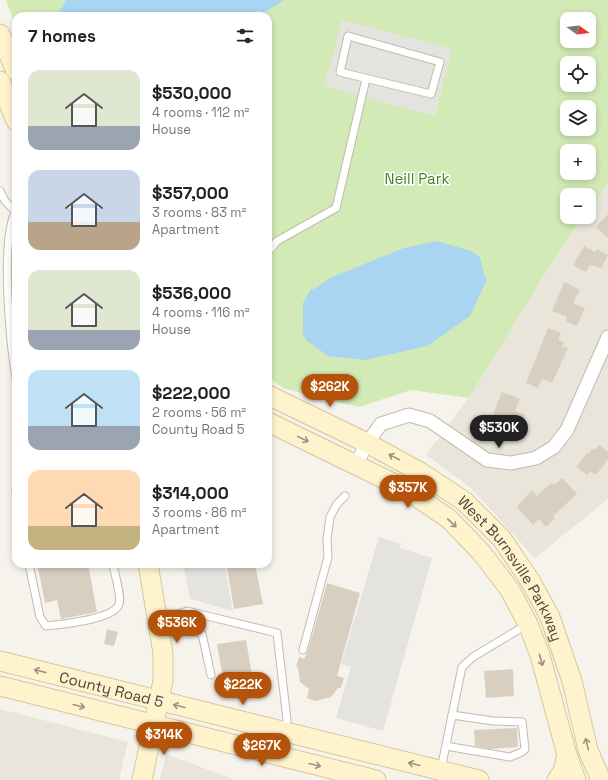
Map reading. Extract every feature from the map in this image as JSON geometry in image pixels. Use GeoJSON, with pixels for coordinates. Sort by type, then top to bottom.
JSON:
{"type":"FeatureCollection","features":[{"type":"Feature","properties":{"kind":"street"},"geometry":{"type":"LineString","coordinates":[[0,34],[12,61]]}},
{"type":"Feature","properties":{"kind":"street"},"geometry":{"type":"LineString","coordinates":[[0,82],[12,111]]}},
{"type":"Feature","properties":{"kind":"street"},"geometry":{"type":"LineString","coordinates":[[356,465],[367,443],[381,424],[409,415],[430,421],[487,460],[510,463],[536,458],[554,447],[567,430],[605,350],[608,337]]}},
{"type":"Feature","properties":{"kind":"street","name":"West Burnsville Parkway"},"geometry":{"type":"LineString","coordinates":[[272,397],[367,443],[421,472],[464,501],[502,539],[531,582],[548,613],[562,648],[572,680],[588,750],[601,780]]}},
{"type":"Feature","properties":{"kind":"street","name":"West Burnsville Parkway"},"geometry":{"type":"LineString","coordinates":[[272,424],[407,490],[449,519],[481,552],[510,590],[528,624],[540,655],[567,755],[576,780]]}},
{"type":"Feature","properties":{"kind":"street"},"geometry":{"type":"LineString","coordinates":[[142,780],[155,725],[163,681],[163,653],[149,568]]}},
{"type":"Feature","properties":{"kind":"street"},"geometry":{"type":"LineString","coordinates":[[528,624],[548,613]]}},
{"type":"Feature","properties":{"kind":"street","name":"County Road 5"},"geometry":{"type":"LineString","coordinates":[[0,661],[479,780]]}},
{"type":"Feature","properties":{"kind":"street","name":"County Road 5"},"geometry":{"type":"LineString","coordinates":[[0,686],[376,780]]}},
{"type":"Feature","properties":{"kind":"street"},"geometry":{"type":"LineString","coordinates":[[557,780],[563,771],[567,755]]}},
{"type":"Feature","properties":{"kind":"lane"},"geometry":{"type":"LineString","coordinates":[[348,36],[440,62],[431,94],[366,79],[340,72],[348,36]]}},
{"type":"Feature","properties":{"kind":"lane"},"geometry":{"type":"LineString","coordinates":[[272,247],[277,241],[336,208],[366,79]]}},
{"type":"Feature","properties":{"kind":"lane"},"geometry":{"type":"LineString","coordinates":[[0,191],[5,201],[12,208]]}},
{"type":"Feature","properties":{"kind":"lane"},"geometry":{"type":"LineString","coordinates":[[12,220],[3,249],[8,327],[12,352]]}},
{"type":"Feature","properties":{"kind":"lane"},"geometry":{"type":"LineString","coordinates":[[303,650],[328,557],[327,540],[330,517],[337,504],[345,496]]}},
{"type":"Feature","properties":{"kind":"lane"},"geometry":{"type":"LineString","coordinates":[[30,568],[40,617],[46,626],[105,616],[115,611],[119,604],[119,598],[114,568]]}},
{"type":"Feature","properties":{"kind":"lane"},"geometry":{"type":"LineString","coordinates":[[157,614],[178,614],[187,611],[277,633],[286,720],[284,732]]}},
{"type":"Feature","properties":{"kind":"lane"},"geometry":{"type":"LineString","coordinates":[[178,614],[182,623],[202,634],[211,675]]}},
{"type":"Feature","properties":{"kind":"lane"},"geometry":{"type":"LineString","coordinates":[[441,770],[462,667],[473,657],[528,624]]}},
{"type":"Feature","properties":{"kind":"lane"},"geometry":{"type":"LineString","coordinates":[[446,746],[510,757],[522,752],[525,749],[522,722],[493,721],[452,715]]}},
{"type":"Feature","properties":{"kind":"shaded area"},"geometry":{"type":"Polygon","coordinates":[[[342,20],[452,49],[435,116],[324,86],[342,20]]]}},
{"type":"Feature","properties":{"kind":"shaded area"},"geometry":{"type":"Polygon","coordinates":[[[608,184],[608,499],[535,558],[471,488],[426,455],[469,398],[560,249],[579,224],[596,224],[596,200],[608,184]]]}},
{"type":"Feature","properties":{"kind":"shaded area"},"geometry":{"type":"Polygon","coordinates":[[[379,537],[401,544],[400,548],[432,558],[383,731],[336,718],[351,667],[341,664],[379,537]]]}},
{"type":"Feature","properties":{"kind":"shaded area"},"geometry":{"type":"Polygon","coordinates":[[[184,568],[225,568],[233,611],[190,599],[184,568]]]}},
{"type":"Feature","properties":{"kind":"shaded area"},"geometry":{"type":"Polygon","coordinates":[[[0,709],[128,742],[119,780],[0,780],[0,709]]]}},
{"type":"Feature","properties":{"kind":"shaded area"},"geometry":{"type":"Polygon","coordinates":[[[166,754],[236,780],[160,780],[166,754]]]}},
{"type":"Feature","properties":{"kind":"green space","name":"Neill Park"},"geometry":{"type":"Polygon","coordinates":[[[6,0],[608,0],[608,184],[596,200],[596,188],[560,188],[560,224],[579,224],[560,249],[469,398],[411,390],[359,407],[285,389],[272,380],[272,12],[12,12],[12,16],[6,0]]]}},
{"type":"Feature","properties":{"kind":"water"},"geometry":{"type":"Polygon","coordinates":[[[66,0],[284,0],[265,12],[59,12],[66,0]]]}},
{"type":"Feature","properties":{"kind":"water"},"geometry":{"type":"Polygon","coordinates":[[[437,241],[471,251],[480,257],[485,278],[487,279],[470,316],[427,346],[365,360],[328,356],[306,340],[303,333],[303,303],[311,289],[314,289],[330,278],[404,248],[437,241]]]}},
{"type":"Feature","properties":{"kind":"building"},"geometry":{"type":"Polygon","coordinates":[[[608,214],[608,238],[596,227],[608,214]]]}},
{"type":"Feature","properties":{"kind":"building"},"geometry":{"type":"Polygon","coordinates":[[[584,246],[595,252],[597,249],[608,255],[601,268],[590,265],[586,272],[573,265],[584,246]]]}},
{"type":"Feature","properties":{"kind":"building"},"geometry":{"type":"Polygon","coordinates":[[[564,282],[580,290],[573,303],[585,308],[577,326],[566,321],[567,317],[552,311],[564,282]]]}},
{"type":"Feature","properties":{"kind":"building"},"geometry":{"type":"Polygon","coordinates":[[[548,328],[561,333],[558,340],[564,342],[562,346],[568,348],[552,383],[542,379],[538,388],[526,383],[548,328]]]}},
{"type":"Feature","properties":{"kind":"building"},"geometry":{"type":"Polygon","coordinates":[[[502,392],[520,399],[515,411],[525,415],[519,430],[491,419],[502,392]]]}},
{"type":"Feature","properties":{"kind":"building"},"geometry":{"type":"Polygon","coordinates":[[[599,445],[608,452],[608,459],[596,475],[590,471],[587,475],[576,467],[587,453],[588,454],[593,448],[595,450],[599,445]]]}},
{"type":"Feature","properties":{"kind":"building"},"geometry":{"type":"Polygon","coordinates":[[[562,478],[577,494],[553,516],[555,518],[546,527],[539,519],[533,525],[517,507],[532,490],[537,496],[551,483],[554,485],[562,478]]]}},
{"type":"Feature","properties":{"kind":"building"},"geometry":{"type":"Polygon","coordinates":[[[38,568],[89,568],[97,612],[61,619],[57,600],[45,603],[38,568]]]}},
{"type":"Feature","properties":{"kind":"building"},"geometry":{"type":"Polygon","coordinates":[[[227,568],[256,568],[263,604],[234,609],[227,568]]]}},
{"type":"Feature","properties":{"kind":"building"},"geometry":{"type":"Polygon","coordinates":[[[327,583],[360,593],[337,676],[344,678],[341,688],[338,688],[331,697],[315,701],[307,698],[309,689],[300,682],[298,667],[296,667],[299,657],[304,659],[308,651],[327,583]]]}},
{"type":"Feature","properties":{"kind":"building"},"geometry":{"type":"Polygon","coordinates":[[[107,629],[118,632],[114,646],[104,644],[107,629]]]}},
{"type":"Feature","properties":{"kind":"building"},"geometry":{"type":"Polygon","coordinates":[[[246,640],[252,675],[223,679],[217,644],[246,640]]]}},
{"type":"Feature","properties":{"kind":"building"},"geometry":{"type":"Polygon","coordinates":[[[513,669],[514,696],[486,698],[484,671],[513,669]]]}},
{"type":"Feature","properties":{"kind":"building"},"geometry":{"type":"Polygon","coordinates":[[[517,728],[518,747],[491,749],[475,746],[474,730],[517,728]]]}}]}
